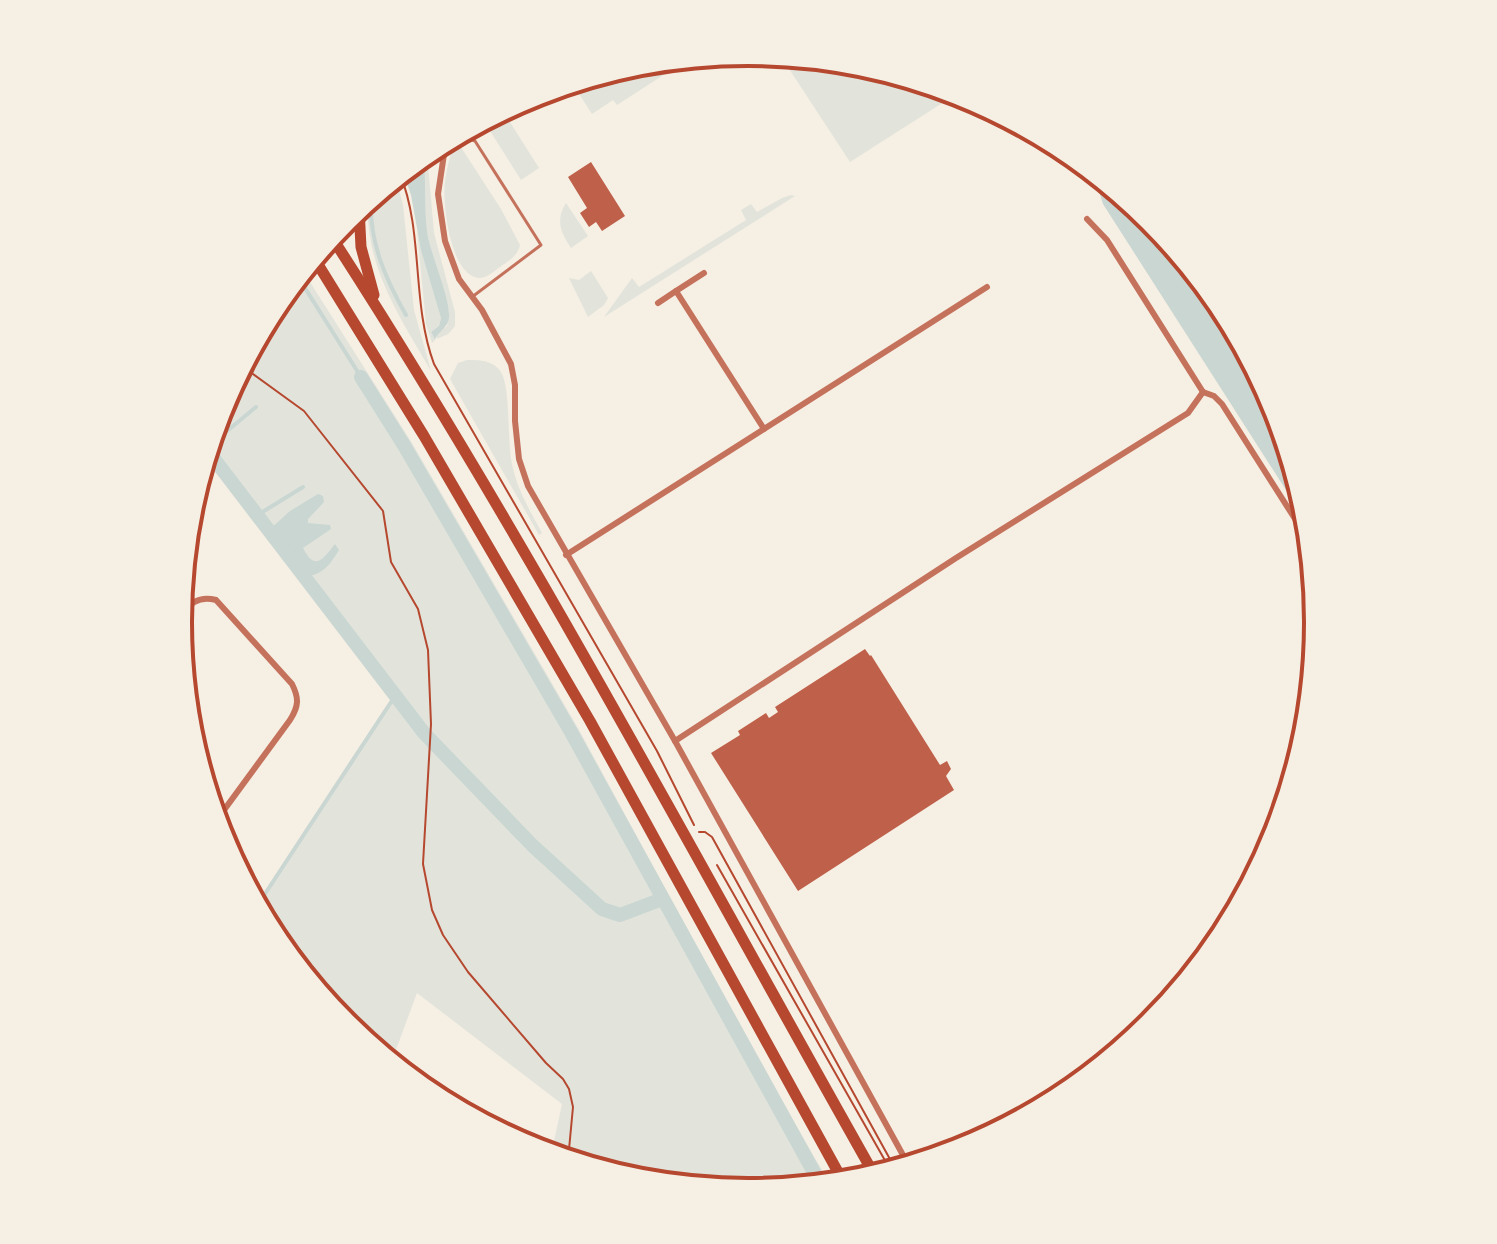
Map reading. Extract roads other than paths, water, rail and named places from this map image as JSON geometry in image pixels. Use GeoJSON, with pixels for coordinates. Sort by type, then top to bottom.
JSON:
{"type":"FeatureCollection","features":[{"type":"Feature","properties":{"kind":"highway"},"geometry":{"type":"LineString","coordinates":[[360,225],[361,247],[377,307]]}},
{"type":"Feature","properties":{"kind":"highway"},"geometry":{"type":"LineString","coordinates":[[338,247],[560,609],[869,1164]]}},
{"type":"Feature","properties":{"kind":"highway"},"geometry":{"type":"LineString","coordinates":[[320,268],[424,436],[590,721],[837,1170]]}},
{"type":"Feature","properties":{"kind":"street"},"geometry":{"type":"LineString","coordinates":[[443,158],[438,187],[440,217],[451,262],[511,364],[519,459],[528,486],[675,741],[903,1155]]}},
{"type":"Feature","properties":{"kind":"street"},"geometry":{"type":"LineString","coordinates":[[1087,219],[1107,240],[1203,392],[1214,396],[1222,404],[1295,518]]}},
{"type":"Feature","properties":{"kind":"street"},"geometry":{"type":"LineString","coordinates":[[658,303],[704,273]]}},
{"type":"Feature","properties":{"kind":"street"},"geometry":{"type":"LineString","coordinates":[[566,555],[987,287]]}},
{"type":"Feature","properties":{"kind":"street"},"geometry":{"type":"LineString","coordinates":[[676,291],[764,429]]}},
{"type":"Feature","properties":{"kind":"street"},"geometry":{"type":"LineString","coordinates":[[675,741],[956,558],[1188,413],[1203,392]]}},
{"type":"Feature","properties":{"kind":"street"},"geometry":{"type":"LineString","coordinates":[[193,602],[204,598],[216,600],[292,684],[298,698],[290,720],[225,809]]}},
{"type":"Feature","properties":{"kind":"lane"},"geometry":{"type":"LineString","coordinates":[[472,140],[541,245],[472,297]]}},
{"type":"Feature","properties":{"kind":"waterway"},"geometry":{"type":"LineString","coordinates":[[371,214],[380,259],[406,315]]}},
{"type":"Feature","properties":{"kind":"waterway"},"geometry":{"type":"LineString","coordinates":[[305,287],[361,377]]}},
{"type":"Feature","properties":{"kind":"waterway"},"geometry":{"type":"LineString","coordinates":[[361,377],[571,732],[815,1174]]}},
{"type":"Feature","properties":{"kind":"waterway"},"geometry":{"type":"LineString","coordinates":[[226,432],[256,407]]}},
{"type":"Feature","properties":{"kind":"waterway"},"geometry":{"type":"LineString","coordinates":[[216,462],[424,733],[532,845],[602,909],[620,915],[657,901]]}},
{"type":"Feature","properties":{"kind":"waterway"},"geometry":{"type":"LineString","coordinates":[[256,516],[303,487]]}},
{"type":"Feature","properties":{"kind":"waterway"},"geometry":{"type":"LineString","coordinates":[[264,895],[395,696]]}}]}
